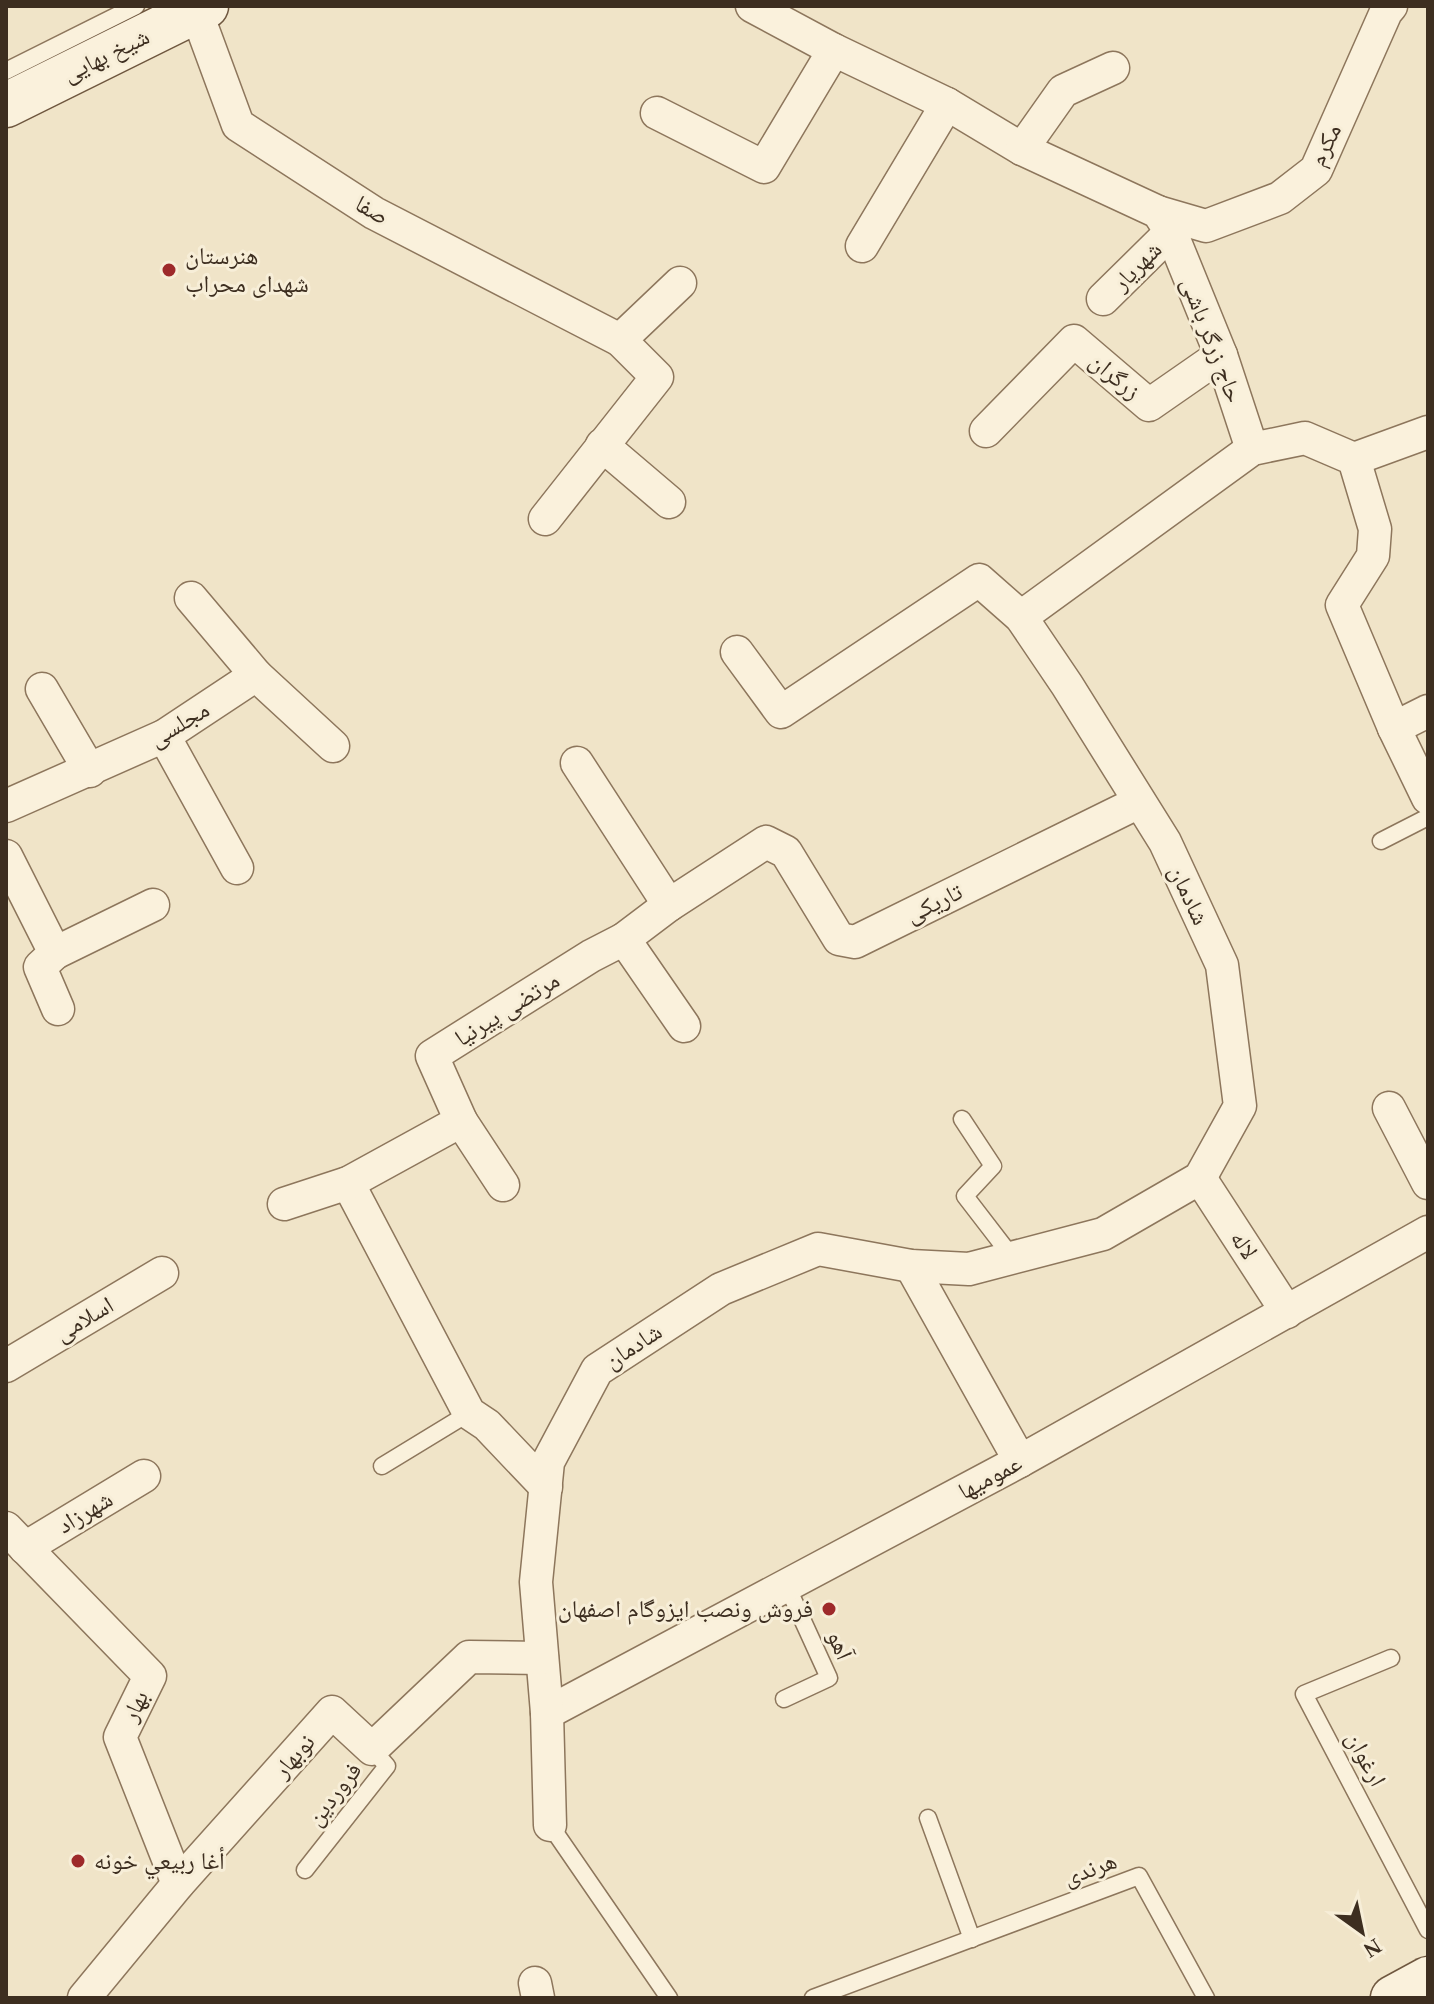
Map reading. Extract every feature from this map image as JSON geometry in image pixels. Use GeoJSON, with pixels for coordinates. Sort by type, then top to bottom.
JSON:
{"type":"FeatureCollection","features":[{"type":"Feature","properties":{"kind":"main road","name":"شیخ بهایی"},"geometry":{"type":"LineString","coordinates":[[6,105],[201,9]]}},
{"type":"Feature","properties":{"kind":"main road"},"geometry":{"type":"LineString","coordinates":[[1393,1998],[1428,1979]]}},
{"type":"Feature","properties":{"kind":"street"},"geometry":{"type":"LineString","coordinates":[[752,6],[834,50],[947,104],[1022,149],[1164,222]]}},
{"type":"Feature","properties":{"kind":"street","name":"مکرم"},"geometry":{"type":"LineString","coordinates":[[1164,222],[1206,226],[1280,198],[1316,170],[1386,8]]}},
{"type":"Feature","properties":{"kind":"street","name":"صفا"},"geometry":{"type":"LineString","coordinates":[[201,9],[238,125],[374,213],[620,340],[657,377],[602,445]]}},
{"type":"Feature","properties":{"kind":"street"},"geometry":{"type":"LineString","coordinates":[[657,113],[764,167],[834,50]]}},
{"type":"Feature","properties":{"kind":"street"},"geometry":{"type":"LineString","coordinates":[[1022,149],[1063,91],[1113,68]]}},
{"type":"Feature","properties":{"kind":"street"},"geometry":{"type":"LineString","coordinates":[[862,246],[947,104]]}},
{"type":"Feature","properties":{"kind":"street","name":"شهریار"},"geometry":{"type":"LineString","coordinates":[[1103,299],[1164,222]]}},
{"type":"Feature","properties":{"kind":"street","name":"حاج زرگر باشی"},"geometry":{"type":"LineString","coordinates":[[1164,222],[1221,355],[1252,449]]}},
{"type":"Feature","properties":{"kind":"street"},"geometry":{"type":"LineString","coordinates":[[620,340],[680,283]]}},
{"type":"Feature","properties":{"kind":"street","name":"زرگران"},"geometry":{"type":"LineString","coordinates":[[986,431],[1074,341],[1149,405],[1221,355]]}},
{"type":"Feature","properties":{"kind":"street"},"geometry":{"type":"LineString","coordinates":[[1021,617],[1252,449],[1305,438],[1354,459],[1428,432]]}},
{"type":"Feature","properties":{"kind":"street"},"geometry":{"type":"LineString","coordinates":[[545,519],[602,445],[669,502]]}},
{"type":"Feature","properties":{"kind":"street"},"geometry":{"type":"LineString","coordinates":[[1354,459],[1375,529],[1373,556],[1342,605],[1394,728],[1428,798]]}},
{"type":"Feature","properties":{"kind":"street","name":"شادمان"},"geometry":{"type":"LineString","coordinates":[[550,1825],[547,1713],[536,1582],[548,1462],[597,1370],[721,1289],[818,1249],[911,1266],[969,1269],[1103,1234],[1200,1178],[1240,1106],[1222,965],[1165,842],[1021,617],[979,580],[781,712],[737,652]]}},
{"type":"Feature","properties":{"kind":"street"},"geometry":{"type":"LineString","coordinates":[[191,598],[256,675],[333,746]]}},
{"type":"Feature","properties":{"kind":"street","name":"مجلسی"},"geometry":{"type":"LineString","coordinates":[[6,806],[164,736],[256,675]]}},
{"type":"Feature","properties":{"kind":"street"},"geometry":{"type":"LineString","coordinates":[[42,689],[90,771]]}},
{"type":"Feature","properties":{"kind":"street"},"geometry":{"type":"LineString","coordinates":[[1394,728],[1428,711]]}},
{"type":"Feature","properties":{"kind":"street"},"geometry":{"type":"LineString","coordinates":[[164,736],[237,868]]}},
{"type":"Feature","properties":{"kind":"street"},"geometry":{"type":"LineString","coordinates":[[577,763],[669,905]]}},
{"type":"Feature","properties":{"kind":"street","name":"تاریکی"},"geometry":{"type":"LineString","coordinates":[[766,842],[786,852],[839,939],[855,942],[1139,802]]}},
{"type":"Feature","properties":{"kind":"street","name":"مرتضی پیرنیا"},"geometry":{"type":"LineString","coordinates":[[461,1121],[432,1056],[591,956],[624,939],[669,905],[766,842]]}},
{"type":"Feature","properties":{"kind":"street"},"geometry":{"type":"LineString","coordinates":[[6,856],[55,953]]}},
{"type":"Feature","properties":{"kind":"street"},"geometry":{"type":"LineString","coordinates":[[58,1009],[40,967],[55,953],[153,905]]}},
{"type":"Feature","properties":{"kind":"street"},"geometry":{"type":"LineString","coordinates":[[624,939],[684,1026]]}},
{"type":"Feature","properties":{"kind":"street"},"geometry":{"type":"LineString","coordinates":[[1389,1108],[1428,1183]]}},
{"type":"Feature","properties":{"kind":"street"},"geometry":{"type":"LineString","coordinates":[[284,1204],[348,1183],[461,1121],[503,1185]]}},
{"type":"Feature","properties":{"kind":"street","name":"لاله"},"geometry":{"type":"LineString","coordinates":[[1200,1178],[1287,1312]]}},
{"type":"Feature","properties":{"kind":"street"},"geometry":{"type":"LineString","coordinates":[[348,1183],[469,1413],[487,1425],[546,1487]]}},
{"type":"Feature","properties":{"kind":"street","name":"عمومیها"},"geometry":{"type":"LineString","coordinates":[[547,1713],[1020,1461],[1428,1232]]}},
{"type":"Feature","properties":{"kind":"street"},"geometry":{"type":"LineString","coordinates":[[911,1266],[1020,1461]]}},
{"type":"Feature","properties":{"kind":"street","name":"اسلامی"},"geometry":{"type":"LineString","coordinates":[[6,1366],[162,1273]]}},
{"type":"Feature","properties":{"kind":"street","name":"شهرزاد"},"geometry":{"type":"LineString","coordinates":[[16,1538],[144,1476]]}},
{"type":"Feature","properties":{"kind":"street","name":"بهار"},"geometry":{"type":"LineString","coordinates":[[16,1538],[150,1676],[120,1737],[178,1884]]}},
{"type":"Feature","properties":{"kind":"street"},"geometry":{"type":"LineString","coordinates":[[372,1749],[469,1657],[542,1658]]}},
{"type":"Feature","properties":{"kind":"street","name":"نوبهار"},"geometry":{"type":"LineString","coordinates":[[84,1998],[178,1884],[332,1712],[372,1749]]}},
{"type":"Feature","properties":{"kind":"lane","name":"شیخ بهایی"},"geometry":{"type":"LineString","coordinates":[[6,71],[136,6]]}},
{"type":"Feature","properties":{"kind":"lane"},"geometry":{"type":"LineString","coordinates":[[1381,841],[1428,817]]}},
{"type":"Feature","properties":{"kind":"lane"},"geometry":{"type":"LineString","coordinates":[[962,1119],[993,1166],[965,1196],[1012,1257]]}},
{"type":"Feature","properties":{"kind":"lane"},"geometry":{"type":"LineString","coordinates":[[382,1466],[469,1413]]}},
{"type":"Feature","properties":{"kind":"lane","name":"آهو"},"geometry":{"type":"LineString","coordinates":[[784,1699],[829,1678],[787,1586]]}},
{"type":"Feature","properties":{"kind":"lane","name":"ارغوان"},"geometry":{"type":"LineString","coordinates":[[1391,1658],[1304,1694],[1428,1930]]}},
{"type":"Feature","properties":{"kind":"lane","name":"فروردین"},"geometry":{"type":"LineString","coordinates":[[305,1870],[387,1766],[372,1749]]}},
{"type":"Feature","properties":{"kind":"lane"},"geometry":{"type":"LineString","coordinates":[[928,1818],[972,1939]]}},
{"type":"Feature","properties":{"kind":"lane"},"geometry":{"type":"LineString","coordinates":[[550,1825],[669,1998]]}},
{"type":"Feature","properties":{"kind":"lane","name":"هرندی"},"geometry":{"type":"LineString","coordinates":[[813,1998],[1139,1876],[1206,1998]]}},
{"type":"Feature","properties":{"kind":"place","name":"هنرستان شهدای محراب"},"geometry":{"type":"Point","coordinates":[169,270]}},
{"type":"Feature","properties":{"kind":"place","name":"فروش ونصب ایزوگام اصفهان"},"geometry":{"type":"Point","coordinates":[829,1609]}},
{"type":"Feature","properties":{"kind":"place","name":"أغا ربيعي خونه"},"geometry":{"type":"Point","coordinates":[78,1861]}}]}
